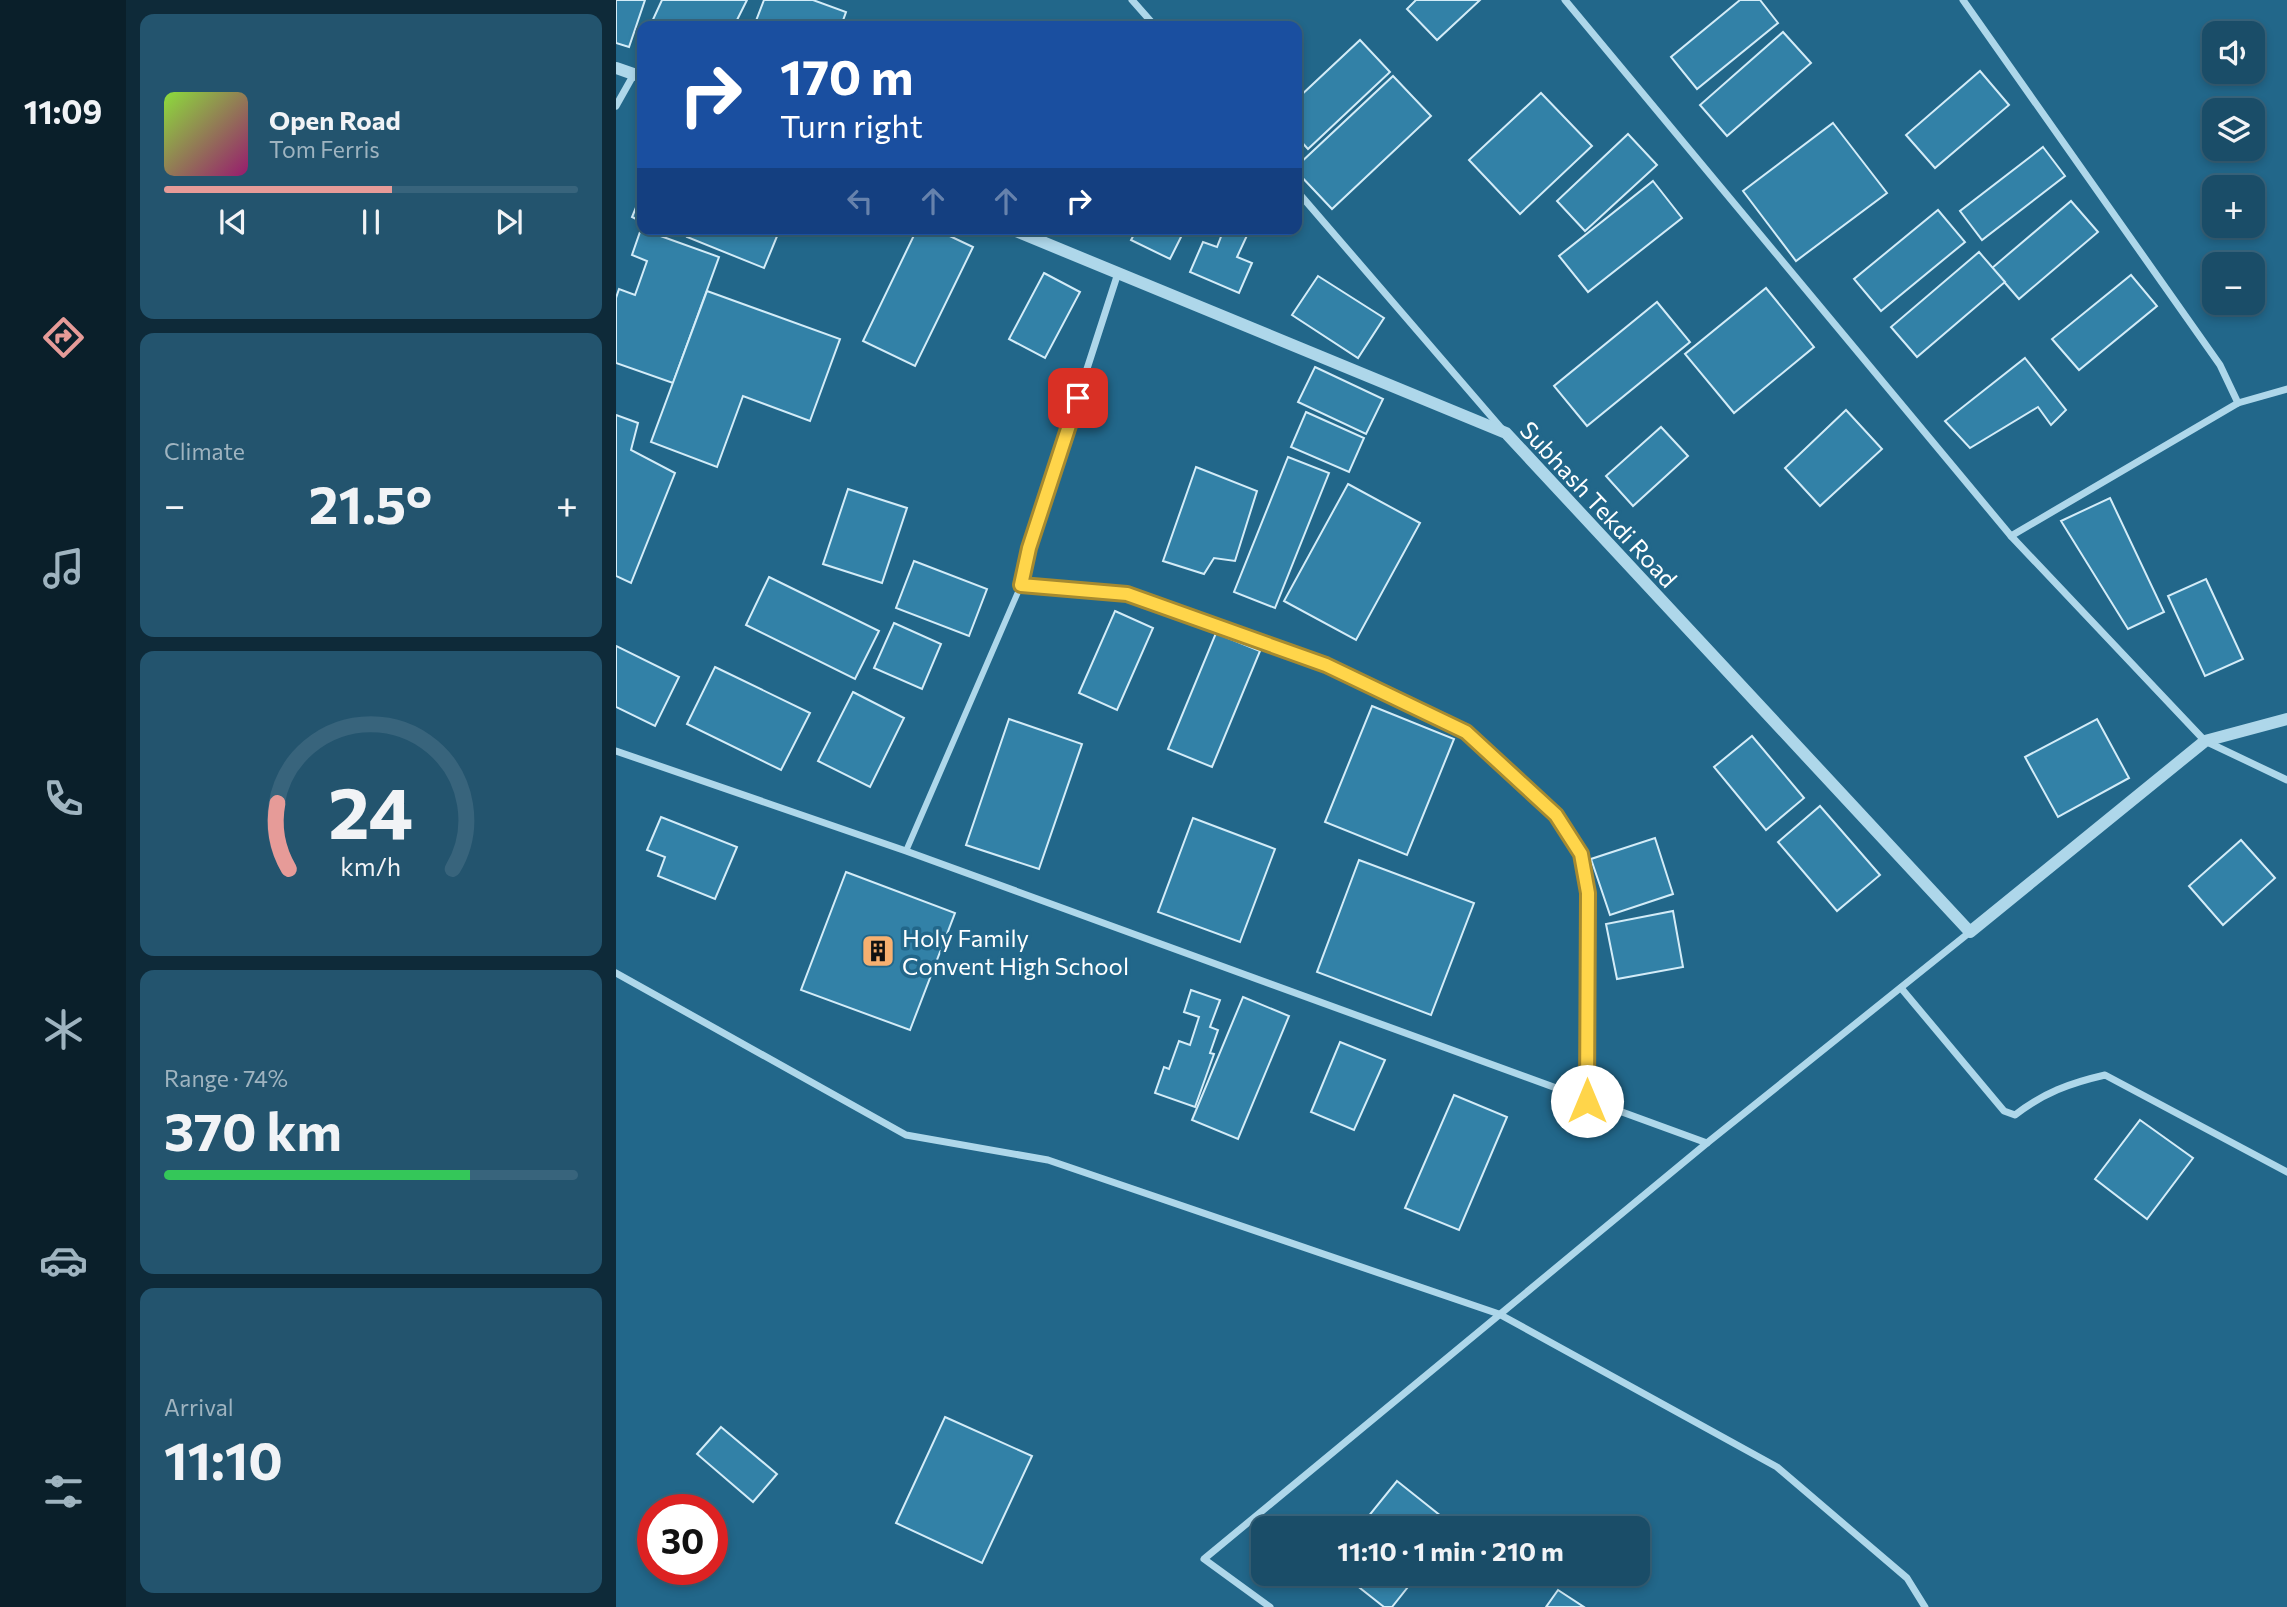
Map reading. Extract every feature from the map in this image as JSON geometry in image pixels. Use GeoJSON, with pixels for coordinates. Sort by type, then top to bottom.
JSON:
{"type":"FeatureCollection","features":[{"type":"Feature","properties":{"kind":"street"},"geometry":{"type":"LineString","coordinates":[[1132,0],[1151,21]]}},
{"type":"Feature","properties":{"kind":"street"},"geometry":{"type":"LineString","coordinates":[[1565,0],[2011,536],[2205,741],[2287,780]]}},
{"type":"Feature","properties":{"kind":"street"},"geometry":{"type":"LineString","coordinates":[[1963,0],[2220,365],[2238,403]]}},
{"type":"Feature","properties":{"kind":"street"},"geometry":{"type":"LineString","coordinates":[[616,68],[637,75]]}},
{"type":"Feature","properties":{"kind":"street"},"geometry":{"type":"LineString","coordinates":[[616,106],[637,76]]}},
{"type":"Feature","properties":{"kind":"street"},"geometry":{"type":"LineString","coordinates":[[1302,197],[1506,433]]}},
{"type":"Feature","properties":{"kind":"street","name":"Subhash Tekdi Road"},"geometry":{"type":"LineString","coordinates":[[1026,235],[1506,433],[1970,932]]}},
{"type":"Feature","properties":{"kind":"street"},"geometry":{"type":"LineString","coordinates":[[906,851],[1021,585],[1029,548],[1118,273]]}},
{"type":"Feature","properties":{"kind":"street"},"geometry":{"type":"LineString","coordinates":[[2011,536],[2238,403],[2287,389]]}},
{"type":"Feature","properties":{"kind":"street"},"geometry":{"type":"LineString","coordinates":[[1021,585],[1127,594],[1326,665],[1466,732],[1476,741],[1556,815],[1581,854],[1588,893],[1587,1101]]}},
{"type":"Feature","properties":{"kind":"street"},"geometry":{"type":"LineString","coordinates":[[1270,1607],[1204,1559],[1707,1143],[2205,741],[2287,719]]}},
{"type":"Feature","properties":{"kind":"street"},"geometry":{"type":"LineString","coordinates":[[616,751],[906,851],[1707,1143]]}},
{"type":"Feature","properties":{"kind":"street"},"geometry":{"type":"LineString","coordinates":[[616,973],[906,1135],[1048,1160],[1499,1314],[1777,1467],[1907,1578],[1925,1607]]}},
{"type":"Feature","properties":{"kind":"street"},"geometry":{"type":"LineString","coordinates":[[1901,988],[2004,1111],[2015,1115],[2036,1099],[2069,1083],[2105,1076],[2287,1172]]}},
{"type":"Feature","properties":{"kind":"building"},"geometry":{"type":"Polygon","coordinates":[[[616,0],[645,0],[629,47],[616,43],[616,0]]]}},
{"type":"Feature","properties":{"kind":"building"},"geometry":{"type":"Polygon","coordinates":[[[662,0],[747,0],[736,21],[652,21],[662,0]]]}},
{"type":"Feature","properties":{"kind":"building"},"geometry":{"type":"Polygon","coordinates":[[[764,0],[813,0],[846,12],[843,21],[756,21],[764,0]]]}},
{"type":"Feature","properties":{"kind":"building"},"geometry":{"type":"Polygon","coordinates":[[[1416,0],[1480,0],[1437,40],[1407,9],[1416,0]]]}},
{"type":"Feature","properties":{"kind":"building"},"geometry":{"type":"Polygon","coordinates":[[[1740,0],[1760,0],[1778,23],[1697,89],[1671,57],[1740,0]]]}},
{"type":"Feature","properties":{"kind":"building"},"geometry":{"type":"Polygon","coordinates":[[[1783,32],[1811,63],[1727,136],[1700,105],[1783,32]]]}},
{"type":"Feature","properties":{"kind":"building"},"geometry":{"type":"Polygon","coordinates":[[[1360,40],[1390,72],[1308,149],[1302,142],[1302,94],[1360,40]]]}},
{"type":"Feature","properties":{"kind":"building"},"geometry":{"type":"Polygon","coordinates":[[[1980,71],[2009,105],[1935,168],[1906,135],[1980,71]]]}},
{"type":"Feature","properties":{"kind":"building"},"geometry":{"type":"Polygon","coordinates":[[[1393,76],[1431,116],[1332,209],[1302,177],[1302,161],[1393,76]]]}},
{"type":"Feature","properties":{"kind":"building"},"geometry":{"type":"Polygon","coordinates":[[[1541,93],[1592,146],[1520,214],[1469,160],[1541,93]]]}},
{"type":"Feature","properties":{"kind":"building"},"geometry":{"type":"Polygon","coordinates":[[[1833,123],[1887,193],[1796,261],[1743,191],[1833,123]]]}},
{"type":"Feature","properties":{"kind":"building"},"geometry":{"type":"Polygon","coordinates":[[[1628,134],[1657,165],[1585,231],[1557,201],[1628,134]]]}},
{"type":"Feature","properties":{"kind":"building"},"geometry":{"type":"Polygon","coordinates":[[[2043,147],[2065,176],[1982,240],[1960,211],[2043,147]]]}},
{"type":"Feature","properties":{"kind":"building"},"geometry":{"type":"Polygon","coordinates":[[[1653,181],[1682,218],[1588,292],[1559,256],[1653,181]]]}},
{"type":"Feature","properties":{"kind":"building"},"geometry":{"type":"Polygon","coordinates":[[[2071,201],[2098,232],[2019,299],[1992,268],[2071,201]]]}},
{"type":"Feature","properties":{"kind":"building"},"geometry":{"type":"Polygon","coordinates":[[[637,205],[637,220],[632,217],[637,205]]]}},
{"type":"Feature","properties":{"kind":"building"},"geometry":{"type":"Polygon","coordinates":[[[1938,210],[1965,242],[1881,311],[1854,279],[1938,210]]]}},
{"type":"Feature","properties":{"kind":"building"},"geometry":{"type":"Polygon","coordinates":[[[639,235],[658,235],[719,257],[673,383],[616,363],[616,298],[619,289],[635,295],[647,261],[632,255],[639,235]]]}},
{"type":"Feature","properties":{"kind":"building"},"geometry":{"type":"Polygon","coordinates":[[[688,235],[778,235],[764,268],[687,237],[688,235]]]}},
{"type":"Feature","properties":{"kind":"building"},"geometry":{"type":"Polygon","coordinates":[[[914,235],[948,235],[973,247],[915,366],[863,341],[914,235]]]}},
{"type":"Feature","properties":{"kind":"building"},"geometry":{"type":"Polygon","coordinates":[[[1134,235],[1182,235],[1170,259],[1131,240],[1134,235]]]}},
{"type":"Feature","properties":{"kind":"building"},"geometry":{"type":"Polygon","coordinates":[[[1222,235],[1247,235],[1237,257],[1252,263],[1239,293],[1190,272],[1203,242],[1217,247],[1222,235]]]}},
{"type":"Feature","properties":{"kind":"building"},"geometry":{"type":"Polygon","coordinates":[[[1979,252],[2005,282],[1917,357],[1891,327],[1979,252]]]}},
{"type":"Feature","properties":{"kind":"building"},"geometry":{"type":"Polygon","coordinates":[[[1044,273],[1080,292],[1045,358],[1009,339],[1044,273]]]}},
{"type":"Feature","properties":{"kind":"building"},"geometry":{"type":"Polygon","coordinates":[[[2131,275],[2157,306],[2079,370],[2052,339],[2131,275]]]}},
{"type":"Feature","properties":{"kind":"building"},"geometry":{"type":"Polygon","coordinates":[[[1318,276],[1384,318],[1358,358],[1292,315],[1318,276]]]}},
{"type":"Feature","properties":{"kind":"building"},"geometry":{"type":"Polygon","coordinates":[[[1766,288],[1814,347],[1734,413],[1685,354],[1766,288]]]}},
{"type":"Feature","properties":{"kind":"building"},"geometry":{"type":"Polygon","coordinates":[[[707,291],[840,339],[810,421],[743,396],[717,467],[651,442],[707,291]]]}},
{"type":"Feature","properties":{"kind":"building"},"geometry":{"type":"Polygon","coordinates":[[[1657,302],[1690,342],[1587,426],[1554,386],[1657,302]]]}},
{"type":"Feature","properties":{"kind":"building"},"geometry":{"type":"Polygon","coordinates":[[[2025,358],[2066,410],[2051,425],[2038,407],[1970,448],[1945,421],[2025,358]]]}},
{"type":"Feature","properties":{"kind":"building"},"geometry":{"type":"Polygon","coordinates":[[[1315,367],[1383,399],[1366,434],[1298,402],[1315,367]]]}},
{"type":"Feature","properties":{"kind":"building"},"geometry":{"type":"Polygon","coordinates":[[[1846,410],[1882,449],[1820,506],[1785,468],[1846,410]]]}},
{"type":"Feature","properties":{"kind":"building"},"geometry":{"type":"Polygon","coordinates":[[[1306,412],[1364,438],[1349,472],[1291,447],[1306,412]]]}},
{"type":"Feature","properties":{"kind":"building"},"geometry":{"type":"Polygon","coordinates":[[[616,415],[638,423],[631,450],[675,473],[631,583],[616,576],[616,415]]]}},
{"type":"Feature","properties":{"kind":"building"},"geometry":{"type":"Polygon","coordinates":[[[1661,427],[1688,456],[1633,506],[1606,476],[1661,427]]]}},
{"type":"Feature","properties":{"kind":"building"},"geometry":{"type":"Polygon","coordinates":[[[1288,457],[1329,473],[1275,608],[1234,592],[1288,457]]]}},
{"type":"Feature","properties":{"kind":"building"},"geometry":{"type":"Polygon","coordinates":[[[1196,467],[1257,491],[1235,561],[1214,558],[1204,574],[1163,561],[1196,467]]]}},
{"type":"Feature","properties":{"kind":"building"},"geometry":{"type":"Polygon","coordinates":[[[1348,484],[1420,523],[1356,640],[1284,601],[1348,484]]]}},
{"type":"Feature","properties":{"kind":"building"},"geometry":{"type":"Polygon","coordinates":[[[848,489],[907,508],[882,583],[823,564],[848,489]]]}},
{"type":"Feature","properties":{"kind":"building"},"geometry":{"type":"Polygon","coordinates":[[[2110,498],[2164,612],[2128,629],[2061,521],[2110,498]]]}},
{"type":"Feature","properties":{"kind":"building"},"geometry":{"type":"Polygon","coordinates":[[[914,561],[987,589],[969,636],[896,608],[914,561]]]}},
{"type":"Feature","properties":{"kind":"building"},"geometry":{"type":"Polygon","coordinates":[[[769,577],[879,631],[855,679],[746,625],[769,577]]]}},
{"type":"Feature","properties":{"kind":"building"},"geometry":{"type":"Polygon","coordinates":[[[2206,579],[2243,659],[2205,676],[2168,596],[2206,579]]]}},
{"type":"Feature","properties":{"kind":"building"},"geometry":{"type":"Polygon","coordinates":[[[1115,611],[1153,628],[1117,710],[1079,693],[1115,611]]]}},
{"type":"Feature","properties":{"kind":"building"},"geometry":{"type":"Polygon","coordinates":[[[894,623],[941,644],[922,689],[874,668],[894,623]]]}},
{"type":"Feature","properties":{"kind":"building"},"geometry":{"type":"Polygon","coordinates":[[[1216,633],[1260,651],[1212,767],[1168,749],[1216,633]]]}},
{"type":"Feature","properties":{"kind":"building"},"geometry":{"type":"Polygon","coordinates":[[[616,646],[679,677],[655,726],[616,707],[616,646]]]}},
{"type":"Feature","properties":{"kind":"building"},"geometry":{"type":"Polygon","coordinates":[[[715,667],[810,713],[781,770],[687,724],[715,667]]]}},
{"type":"Feature","properties":{"kind":"building"},"geometry":{"type":"Polygon","coordinates":[[[853,692],[904,718],[870,787],[818,761],[853,692]]]}},
{"type":"Feature","properties":{"kind":"building"},"geometry":{"type":"Polygon","coordinates":[[[1372,706],[1454,739],[1407,855],[1325,822],[1372,706]]]}},
{"type":"Feature","properties":{"kind":"building"},"geometry":{"type":"Polygon","coordinates":[[[1009,719],[1082,744],[1039,869],[966,845],[1009,719]]]}},
{"type":"Feature","properties":{"kind":"building"},"geometry":{"type":"Polygon","coordinates":[[[2097,719],[2129,778],[2058,817],[2025,757],[2097,719]]]}},
{"type":"Feature","properties":{"kind":"building"},"geometry":{"type":"Polygon","coordinates":[[[1752,736],[1804,798],[1766,830],[1714,767],[1752,736]]]}},
{"type":"Feature","properties":{"kind":"building"},"geometry":{"type":"Polygon","coordinates":[[[1820,806],[1880,875],[1837,911],[1778,842],[1820,806]]]}},
{"type":"Feature","properties":{"kind":"building"},"geometry":{"type":"Polygon","coordinates":[[[661,817],[737,847],[715,899],[658,876],[665,857],[647,850],[661,817]]]}},
{"type":"Feature","properties":{"kind":"building"},"geometry":{"type":"Polygon","coordinates":[[[1193,818],[1275,849],[1240,942],[1158,912],[1193,818]]]}},
{"type":"Feature","properties":{"kind":"building"},"geometry":{"type":"Polygon","coordinates":[[[1655,838],[1673,894],[1610,915],[1591,859],[1655,838]]]}},
{"type":"Feature","properties":{"kind":"building"},"geometry":{"type":"Polygon","coordinates":[[[2241,840],[2275,878],[2223,925],[2189,886],[2241,840]]]}},
{"type":"Feature","properties":{"kind":"building"},"geometry":{"type":"Polygon","coordinates":[[[1359,860],[1474,903],[1431,1015],[1317,972],[1359,860]]]}},
{"type":"Feature","properties":{"kind":"building","name":"Holy Family Convent High School"},"geometry":{"type":"Polygon","coordinates":[[[846,872],[955,913],[910,1030],[801,990],[846,872]]]}},
{"type":"Feature","properties":{"kind":"building"},"geometry":{"type":"Polygon","coordinates":[[[1673,911],[1683,967],[1617,979],[1606,924],[1673,911]]]}},
{"type":"Feature","properties":{"kind":"building"},"geometry":{"type":"Polygon","coordinates":[[[1191,990],[1220,1000],[1210,1027],[1218,1030],[1210,1053],[1214,1054],[1195,1107],[1155,1093],[1164,1067],[1169,1069],[1179,1041],[1190,1045],[1199,1017],[1184,1012],[1191,990]]]}},
{"type":"Feature","properties":{"kind":"building"},"geometry":{"type":"Polygon","coordinates":[[[1243,997],[1289,1016],[1238,1139],[1192,1120],[1243,997]]]}},
{"type":"Feature","properties":{"kind":"building"},"geometry":{"type":"Polygon","coordinates":[[[1340,1042],[1385,1060],[1354,1130],[1311,1112],[1340,1042]]]}},
{"type":"Feature","properties":{"kind":"building"},"geometry":{"type":"Polygon","coordinates":[[[1454,1095],[1507,1117],[1459,1230],[1405,1208],[1454,1095]]]}},
{"type":"Feature","properties":{"kind":"building"},"geometry":{"type":"Polygon","coordinates":[[[2140,1120],[2193,1158],[2147,1219],[2095,1179],[2140,1120]]]}},
{"type":"Feature","properties":{"kind":"building"},"geometry":{"type":"Polygon","coordinates":[[[945,1417],[1032,1456],[982,1563],[896,1523],[945,1417]]]}},
{"type":"Feature","properties":{"kind":"building"},"geometry":{"type":"Polygon","coordinates":[[[721,1427],[777,1474],[753,1502],[697,1454],[721,1427]]]}},
{"type":"Feature","properties":{"kind":"building"},"geometry":{"type":"Polygon","coordinates":[[[1397,1481],[1441,1516],[1369,1516],[1397,1481]]]}},
{"type":"Feature","properties":{"kind":"building"},"geometry":{"type":"Polygon","coordinates":[[[1357,1586],[1409,1586],[1392,1607],[1384,1607],[1357,1586]]]}},
{"type":"Feature","properties":{"kind":"building"},"geometry":{"type":"Polygon","coordinates":[[[1558,1590],[1584,1607],[1546,1607],[1558,1590]]]}},
{"type":"Feature","properties":{"kind":"place","name":"Holy Family Convent High School"},"geometry":{"type":"Point","coordinates":[878,951]}},
{"type":"Feature","properties":{"kind":"route"},"geometry":{"type":"LineString","coordinates":[[1078,398],[1029,548],[1021,585],[1085,593],[1127,594],[1326,665],[1466,732],[1556,815],[1581,854],[1588,893],[1587,1101]]}}]}
